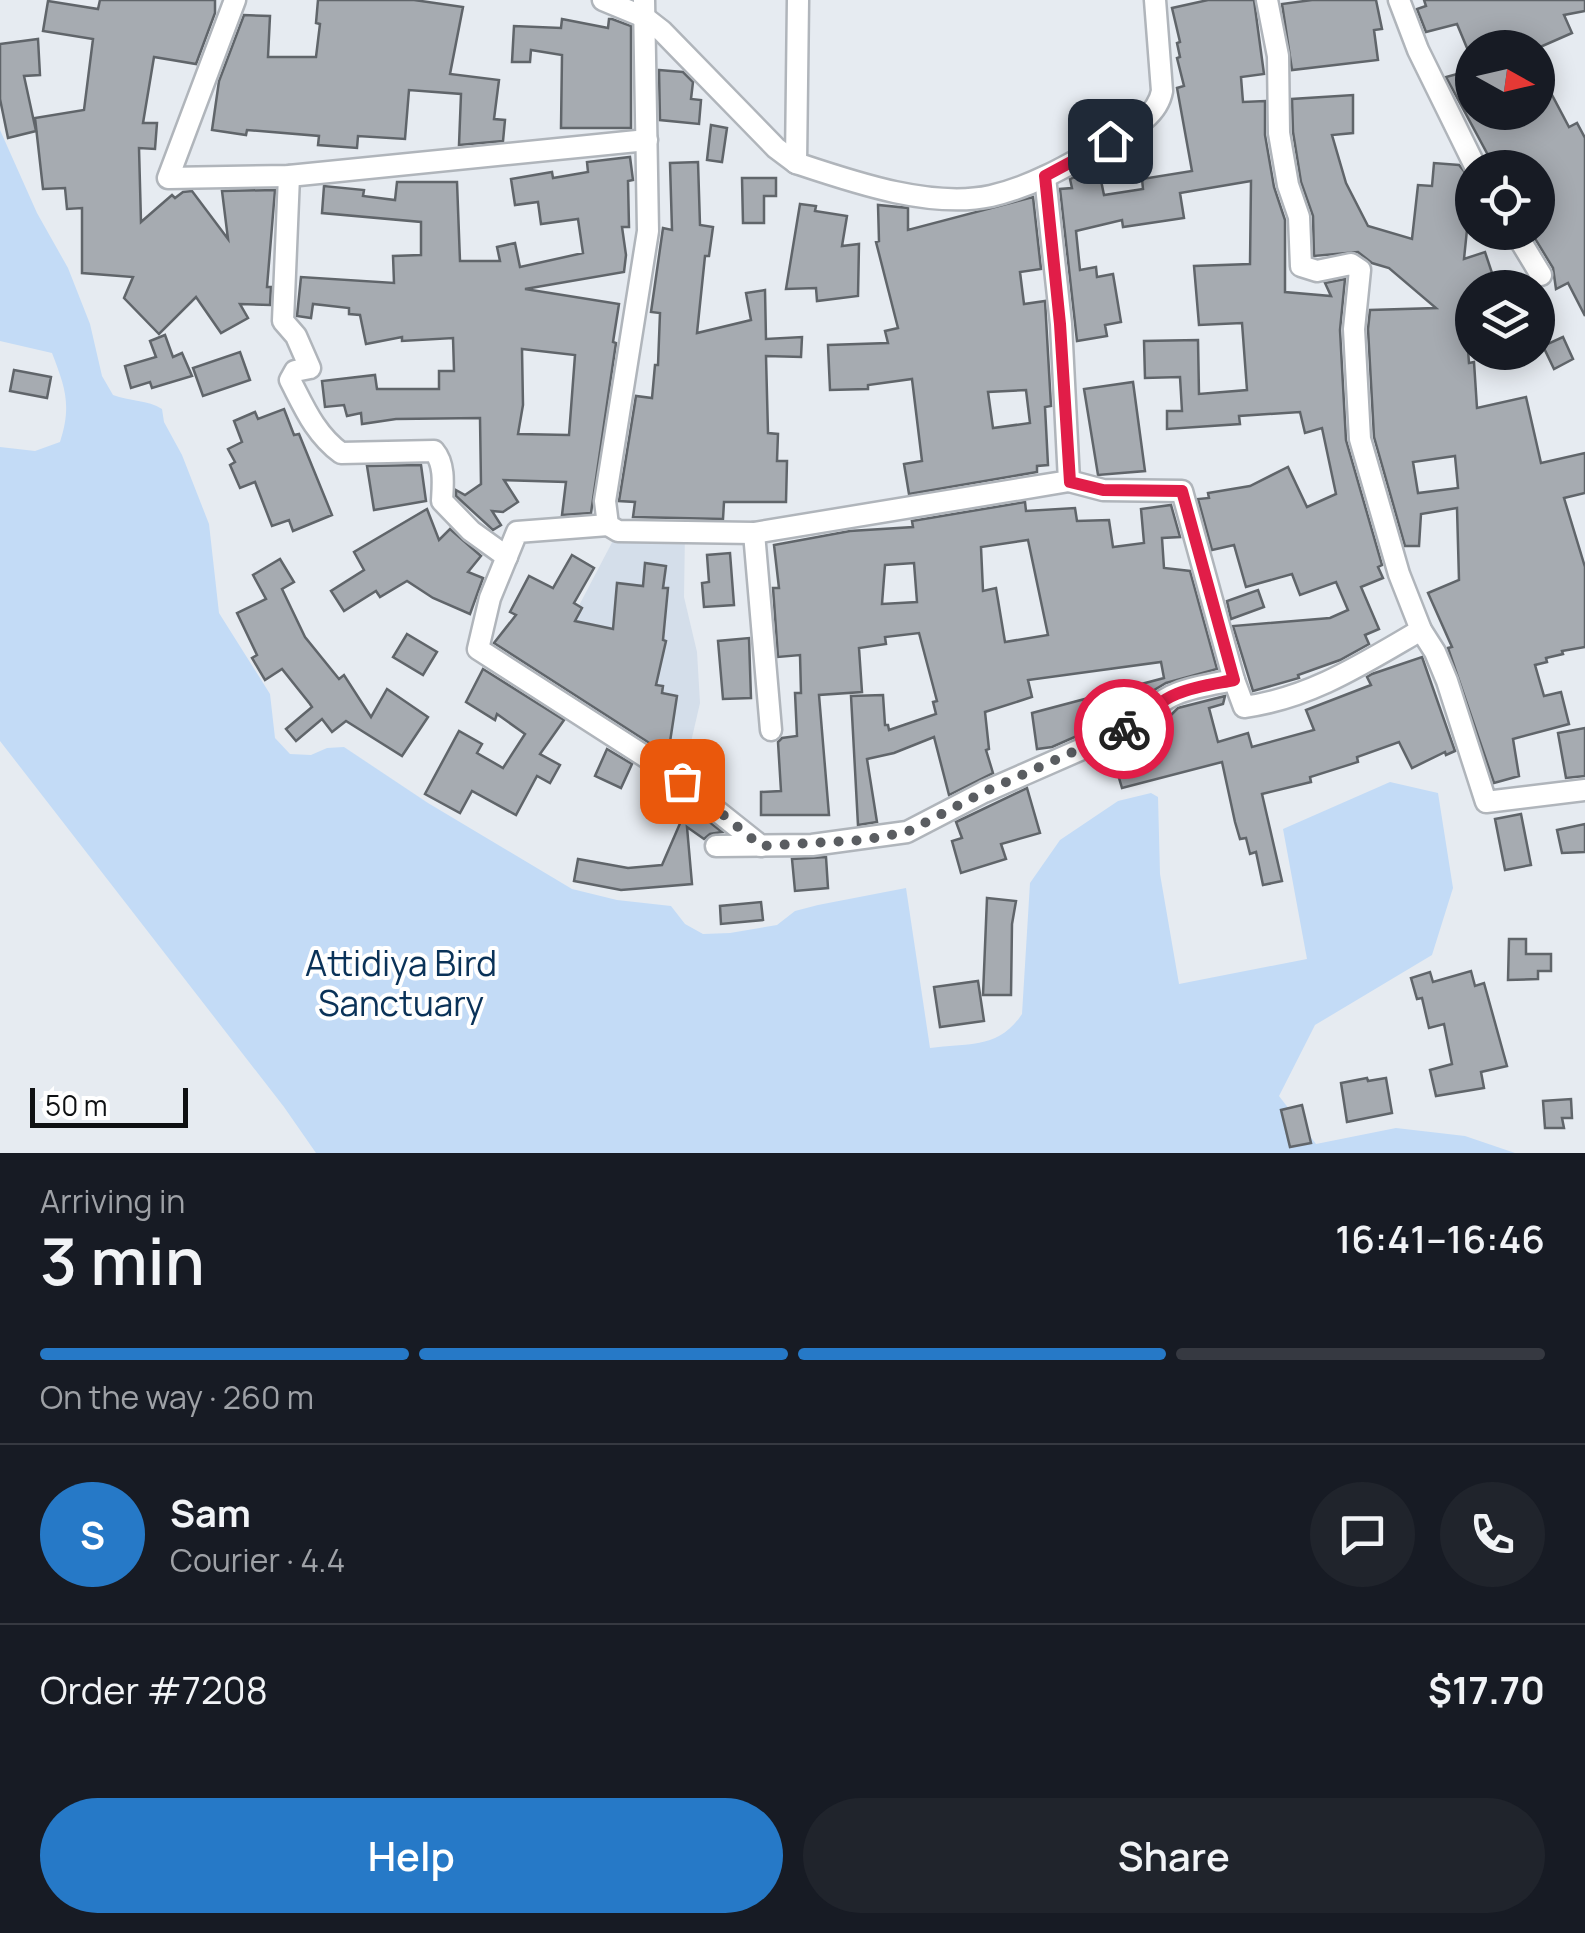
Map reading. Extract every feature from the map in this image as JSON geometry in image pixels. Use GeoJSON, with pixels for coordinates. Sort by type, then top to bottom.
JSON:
{"type":"FeatureCollection","features":[{"type":"Feature","properties":{"kind":"street"},"geometry":{"type":"LineString","coordinates":[[235,0],[168,178],[289,176],[647,140]]}},
{"type":"Feature","properties":{"kind":"street"},"geometry":{"type":"LineString","coordinates":[[603,0],[644,8],[776,148],[796,162],[886,190],[952,198],[987,197],[1045,176],[1129,130],[1160,103],[1160,1]]}},
{"type":"Feature","properties":{"kind":"street"},"geometry":{"type":"LineString","coordinates":[[796,162],[798,0]]}},
{"type":"Feature","properties":{"kind":"street"},"geometry":{"type":"LineString","coordinates":[[1266,0],[1278,56],[1278,133],[1299,217],[1301,266],[1317,270],[1351,264],[1360,270],[1354,328],[1360,438],[1399,574],[1420,630],[1435,652],[1447,682],[1486,802],[1585,790]]}},
{"type":"Feature","properties":{"kind":"street"},"geometry":{"type":"LineString","coordinates":[[1399,0],[1418,50],[1467,150]]}},
{"type":"Feature","properties":{"kind":"street"},"geometry":{"type":"LineString","coordinates":[[608,525],[605,501],[648,231],[644,8]]}},
{"type":"Feature","properties":{"kind":"street"},"geometry":{"type":"LineString","coordinates":[[289,176],[282,320],[296,336],[310,368],[295,371],[290,380],[303,408],[329,444],[341,453],[434,451],[443,478],[442,501],[472,531],[507,556]]}},
{"type":"Feature","properties":{"kind":"street"},"geometry":{"type":"LineString","coordinates":[[1045,176],[1070,482]]}},
{"type":"Feature","properties":{"kind":"street"},"geometry":{"type":"LineString","coordinates":[[761,846],[663,768],[478,649],[490,598],[517,532],[608,525],[632,533],[754,533],[1070,482],[1103,490],[1182,491],[1244,706],[1289,698],[1335,680],[1420,630]]}},
{"type":"Feature","properties":{"kind":"street"},"geometry":{"type":"LineString","coordinates":[[754,533],[771,730]]}},
{"type":"Feature","properties":{"kind":"street"},"geometry":{"type":"LineString","coordinates":[[716,846],[864,840],[907,832],[984,792],[1146,722],[1155,706],[1174,696],[1234,680]]}},
{"type":"Feature","properties":{"kind":"shaded area"},"geometry":{"type":"Polygon","coordinates":[[[618,531],[685,532],[684,597],[697,652],[700,703],[682,781],[576,711],[585,666],[561,640],[618,531]]]}},
{"type":"Feature","properties":{"kind":"green space","name":"Attidiya Bird Sanctuary"},"geometry":{"type":"Polygon","coordinates":[[[0,130],[37,213],[68,268],[90,324],[102,376],[113,395],[162,409],[164,422],[182,455],[209,524],[219,613],[270,694],[275,738],[290,754],[311,755],[327,748],[344,747],[428,803],[572,889],[617,900],[671,906],[685,924],[703,934],[777,925],[795,911],[906,888],[930,1048],[993,1039],[1022,1014],[1030,883],[1060,840],[1118,801],[1151,793],[1158,797],[1160,874],[1179,984],[1307,959],[1283,829],[1390,782],[1438,793],[1453,888],[1432,955],[1315,1025],[1279,1096],[1316,1144],[1396,1128],[1465,1136],[1515,1153],[316,1153],[0,741],[0,447],[35,451],[60,442],[66,407],[52,353],[0,341],[0,130]]]}},
{"type":"Feature","properties":{"kind":"building"},"geometry":{"type":"Polygon","coordinates":[[[100,0],[215,0],[215,13],[196,64],[154,57],[143,123],[157,123],[155,149],[139,148],[141,222],[172,195],[175,198],[192,191],[228,239],[222,191],[275,190],[267,287],[271,287],[270,305],[240,304],[248,318],[221,333],[196,297],[159,334],[124,298],[133,277],[82,273],[82,208],[67,209],[65,188],[43,189],[35,118],[84,110],[93,39],[43,31],[48,1],[98,9],[100,0]]]}},
{"type":"Feature","properties":{"kind":"building"},"geometry":{"type":"Polygon","coordinates":[[[318,0],[414,0],[463,7],[450,74],[499,80],[494,119],[505,120],[503,141],[459,145],[461,94],[409,90],[405,139],[358,136],[357,148],[318,145],[319,136],[247,130],[246,135],[212,130],[219,81],[244,15],[270,16],[268,57],[316,57],[318,0]]]}},
{"type":"Feature","properties":{"kind":"building"},"geometry":{"type":"Polygon","coordinates":[[[1208,0],[1254,0],[1264,74],[1241,77],[1243,102],[1265,101],[1265,135],[1274,187],[1285,220],[1285,292],[1331,296],[1325,283],[1345,279],[1340,330],[1346,440],[1383,578],[1361,587],[1379,629],[1365,635],[1369,644],[1340,660],[1298,675],[1299,678],[1253,691],[1233,626],[1330,618],[1348,610],[1336,582],[1300,595],[1292,574],[1246,587],[1234,545],[1212,550],[1198,499],[1209,498],[1208,493],[1250,486],[1288,467],[1307,507],[1336,494],[1322,428],[1305,433],[1300,412],[1239,416],[1240,424],[1167,429],[1167,411],[1182,411],[1180,377],[1145,378],[1144,341],[1198,340],[1199,394],[1247,390],[1242,323],[1199,325],[1194,266],[1250,264],[1251,181],[1180,193],[1184,218],[1123,227],[1122,220],[1076,231],[1080,270],[1096,267],[1097,277],[1113,274],[1121,322],[1105,325],[1107,336],[1077,341],[1060,189],[1072,188],[1070,179],[1098,166],[1104,195],[1143,189],[1142,179],[1192,171],[1177,88],[1184,86],[1172,8],[1208,0]]]}},
{"type":"Feature","properties":{"kind":"building"},"geometry":{"type":"Polygon","coordinates":[[[1376,0],[1382,29],[1374,30],[1378,60],[1292,70],[1282,4],[1376,0]]]}},
{"type":"Feature","properties":{"kind":"building"},"geometry":{"type":"Polygon","coordinates":[[[1424,0],[1585,0],[1585,11],[1564,15],[1572,33],[1555,40],[1555,30],[1460,30],[1457,24],[1426,32],[1417,9],[1426,6],[1424,0]]]}},
{"type":"Feature","properties":{"kind":"building"},"geometry":{"type":"Polygon","coordinates":[[[562,19],[608,28],[612,19],[631,26],[631,128],[561,128],[562,55],[531,50],[530,62],[512,62],[514,26],[561,28],[562,19]]]}},
{"type":"Feature","properties":{"kind":"building"},"geometry":{"type":"Polygon","coordinates":[[[38,39],[40,75],[24,76],[36,131],[8,138],[0,99],[0,44],[38,39]]]}},
{"type":"Feature","properties":{"kind":"building"},"geometry":{"type":"Polygon","coordinates":[[[659,70],[683,72],[693,82],[691,99],[701,100],[699,124],[660,120],[659,70]]]}},
{"type":"Feature","properties":{"kind":"building"},"geometry":{"type":"Polygon","coordinates":[[[1455,75],[1455,94],[1446,77],[1455,75]]]}},
{"type":"Feature","properties":{"kind":"building"},"geometry":{"type":"Polygon","coordinates":[[[1353,95],[1353,133],[1332,135],[1346,183],[1368,226],[1412,239],[1418,185],[1432,186],[1434,163],[1455,165],[1455,250],[1465,250],[1464,259],[1485,252],[1491,270],[1455,270],[1455,370],[1475,370],[1477,408],[1526,397],[1541,463],[1585,453],[1585,493],[1564,498],[1585,567],[1585,647],[1562,651],[1563,654],[1535,665],[1544,696],[1561,692],[1569,724],[1513,739],[1519,776],[1494,783],[1448,648],[1452,647],[1428,593],[1459,580],[1457,508],[1421,514],[1419,546],[1405,546],[1374,437],[1370,310],[1436,308],[1389,268],[1372,263],[1358,252],[1314,256],[1313,216],[1301,182],[1292,99],[1353,95]],[[1455,456],[1413,462],[1418,493],[1458,488],[1455,456]]]}},
{"type":"Feature","properties":{"kind":"building"},"geometry":{"type":"Polygon","coordinates":[[[1555,101],[1569,127],[1577,123],[1585,138],[1585,316],[1568,283],[1556,289],[1555,270],[1542,250],[1555,250],[1555,150],[1485,150],[1475,130],[1555,130],[1555,101]]]}},
{"type":"Feature","properties":{"kind":"building"},"geometry":{"type":"Polygon","coordinates":[[[711,125],[727,128],[722,162],[707,160],[711,125]]]}},
{"type":"Feature","properties":{"kind":"building"},"geometry":{"type":"Polygon","coordinates":[[[630,157],[633,180],[628,181],[629,227],[622,227],[624,272],[525,289],[619,304],[591,513],[562,515],[566,482],[504,480],[518,502],[503,512],[492,511],[501,525],[493,530],[456,496],[456,490],[465,495],[481,484],[480,418],[396,419],[362,424],[361,413],[347,416],[344,405],[325,407],[322,381],[375,375],[377,389],[439,389],[439,371],[454,371],[453,338],[402,341],[402,337],[366,344],[360,315],[349,314],[349,308],[313,304],[311,318],[297,316],[301,277],[394,283],[393,256],[421,255],[421,222],[322,213],[324,186],[364,190],[363,196],[395,200],[397,182],[457,182],[460,261],[500,261],[497,247],[515,243],[520,267],[583,253],[578,219],[541,224],[538,202],[515,205],[511,179],[552,172],[553,178],[588,172],[587,162],[630,157]],[[522,349],[523,405],[518,434],[569,435],[575,355],[522,349]]]}},
{"type":"Feature","properties":{"kind":"building"},"geometry":{"type":"Polygon","coordinates":[[[698,162],[700,225],[713,227],[709,256],[705,256],[697,333],[751,320],[746,293],[765,290],[766,339],[802,337],[801,357],[766,356],[768,433],[778,434],[777,461],[787,461],[786,502],[724,502],[723,519],[633,517],[635,502],[619,501],[636,396],[652,398],[658,365],[660,313],[651,312],[663,228],[672,230],[670,163],[698,162]]]}},
{"type":"Feature","properties":{"kind":"building"},"geometry":{"type":"Polygon","coordinates":[[[742,178],[776,178],[776,196],[764,196],[764,223],[743,223],[742,178]]]}},
{"type":"Feature","properties":{"kind":"building"},"geometry":{"type":"Polygon","coordinates":[[[1033,197],[1041,269],[1020,272],[1024,304],[1045,301],[1051,406],[1045,407],[1048,465],[1037,466],[1037,472],[909,494],[904,464],[922,461],[912,379],[868,385],[868,389],[830,390],[828,345],[888,343],[885,331],[898,328],[876,242],[878,205],[908,208],[908,230],[1033,197]],[[1026,390],[988,392],[993,428],[1030,423],[1026,390]]]}},
{"type":"Feature","properties":{"kind":"building"},"geometry":{"type":"Polygon","coordinates":[[[800,204],[816,206],[815,211],[847,216],[842,246],[859,244],[858,296],[817,301],[816,288],[786,289],[800,204]]]}},
{"type":"Feature","properties":{"kind":"building"},"geometry":{"type":"Polygon","coordinates":[[[165,335],[173,357],[182,353],[192,376],[152,388],[150,382],[131,388],[125,366],[156,357],[150,341],[165,335]]]}},
{"type":"Feature","properties":{"kind":"building"},"geometry":{"type":"Polygon","coordinates":[[[1563,337],[1573,359],[1555,368],[1555,341],[1563,337]]]}},
{"type":"Feature","properties":{"kind":"building"},"geometry":{"type":"Polygon","coordinates":[[[240,352],[250,380],[203,396],[193,368],[240,352]]]}},
{"type":"Feature","properties":{"kind":"building"},"geometry":{"type":"Polygon","coordinates":[[[14,370],[51,377],[47,398],[10,391],[14,370]]]}},
{"type":"Feature","properties":{"kind":"building"},"geometry":{"type":"Polygon","coordinates":[[[1133,382],[1145,471],[1098,475],[1084,389],[1133,382]]]}},
{"type":"Feature","properties":{"kind":"building"},"geometry":{"type":"Polygon","coordinates":[[[284,409],[294,435],[299,434],[332,515],[293,531],[289,520],[272,526],[255,482],[240,488],[228,449],[242,442],[234,421],[255,412],[258,419],[284,409]]]}},
{"type":"Feature","properties":{"kind":"building"},"geometry":{"type":"Polygon","coordinates":[[[421,465],[426,501],[374,510],[367,466],[421,465]]]}},
{"type":"Feature","properties":{"kind":"building"},"geometry":{"type":"Polygon","coordinates":[[[1025,502],[1026,511],[1075,508],[1077,521],[1109,520],[1113,547],[1144,543],[1141,509],[1171,505],[1180,537],[1162,538],[1164,568],[1190,571],[1217,669],[1166,683],[1151,692],[1136,710],[1052,747],[1037,749],[1032,713],[1164,678],[1161,662],[1028,680],[1032,697],[985,712],[989,749],[986,750],[993,773],[949,795],[934,737],[867,759],[877,822],[858,825],[851,696],[883,695],[885,725],[889,730],[936,714],[933,702],[937,701],[919,633],[885,637],[886,644],[859,648],[862,692],[819,695],[829,815],[761,815],[761,792],[781,791],[778,742],[797,736],[795,693],[801,693],[800,655],[778,657],[773,588],[779,588],[774,545],[850,531],[913,527],[912,521],[1025,502]],[[1028,540],[981,547],[983,591],[996,588],[1005,642],[1048,635],[1028,540]],[[914,563],[885,565],[882,604],[917,602],[914,563]]]}},
{"type":"Feature","properties":{"kind":"building"},"geometry":{"type":"Polygon","coordinates":[[[427,509],[439,540],[450,529],[481,556],[468,572],[483,578],[470,614],[407,581],[380,597],[376,591],[344,611],[331,591],[364,570],[354,552],[427,509]]]}},
{"type":"Feature","properties":{"kind":"building"},"geometry":{"type":"Polygon","coordinates":[[[730,553],[734,605],[704,607],[702,583],[709,582],[707,555],[730,553]]]}},
{"type":"Feature","properties":{"kind":"building"},"geometry":{"type":"Polygon","coordinates":[[[572,555],[594,568],[574,603],[582,608],[575,621],[613,629],[617,583],[643,586],[645,563],[666,566],[666,641],[656,685],[663,686],[662,693],[677,696],[668,755],[494,643],[516,615],[510,612],[529,576],[553,588],[572,555]]]}},
{"type":"Feature","properties":{"kind":"building"},"geometry":{"type":"Polygon","coordinates":[[[280,559],[294,582],[282,589],[305,637],[339,679],[344,675],[371,717],[387,689],[428,717],[402,756],[346,721],[332,732],[322,719],[296,741],[286,729],[312,707],[282,669],[265,680],[252,658],[257,655],[237,613],[266,599],[253,575],[280,559]]]}},
{"type":"Feature","properties":{"kind":"building"},"geometry":{"type":"Polygon","coordinates":[[[1258,590],[1264,607],[1231,619],[1227,601],[1258,590]]]}},
{"type":"Feature","properties":{"kind":"building"},"geometry":{"type":"Polygon","coordinates":[[[407,634],[437,652],[423,675],[393,657],[407,634]]]}},
{"type":"Feature","properties":{"kind":"building"},"geometry":{"type":"Polygon","coordinates":[[[749,638],[751,698],[723,699],[718,641],[749,638]]]}},
{"type":"Feature","properties":{"kind":"building"},"geometry":{"type":"Polygon","coordinates":[[[1422,657],[1455,751],[1412,768],[1399,742],[1357,757],[1358,762],[1310,777],[1311,782],[1262,794],[1282,881],[1263,885],[1256,852],[1250,854],[1246,838],[1240,839],[1222,762],[1122,788],[1111,751],[1152,734],[1178,708],[1225,696],[1223,704],[1209,708],[1218,742],[1248,733],[1252,747],[1314,730],[1306,710],[1371,685],[1367,677],[1372,674],[1422,657]]]}},
{"type":"Feature","properties":{"kind":"building"},"geometry":{"type":"Polygon","coordinates":[[[483,669],[564,720],[540,754],[560,765],[550,783],[537,776],[516,815],[472,791],[460,813],[425,794],[459,731],[482,744],[477,753],[503,768],[525,734],[497,714],[495,720],[466,702],[483,669]]]}},
{"type":"Feature","properties":{"kind":"building"},"geometry":{"type":"Polygon","coordinates":[[[1585,728],[1585,776],[1566,778],[1558,733],[1585,728]]]}},
{"type":"Feature","properties":{"kind":"building"},"geometry":{"type":"Polygon","coordinates":[[[607,749],[632,764],[621,788],[595,776],[607,749]]]}},
{"type":"Feature","properties":{"kind":"building"},"geometry":{"type":"Polygon","coordinates":[[[1027,788],[1040,833],[1001,844],[1006,859],[961,873],[952,841],[962,838],[956,822],[1027,788]]]}},
{"type":"Feature","properties":{"kind":"building"},"geometry":{"type":"Polygon","coordinates":[[[688,805],[722,832],[704,839],[687,827],[692,884],[621,890],[574,881],[578,859],[628,868],[662,865],[688,805]]]}},
{"type":"Feature","properties":{"kind":"building"},"geometry":{"type":"Polygon","coordinates":[[[1521,814],[1531,865],[1505,870],[1495,819],[1521,814]]]}},
{"type":"Feature","properties":{"kind":"building"},"geometry":{"type":"Polygon","coordinates":[[[1585,824],[1585,852],[1562,853],[1557,830],[1585,824]]]}},
{"type":"Feature","properties":{"kind":"building"},"geometry":{"type":"Polygon","coordinates":[[[826,857],[828,888],[795,891],[792,859],[826,857]]]}},
{"type":"Feature","properties":{"kind":"building"},"geometry":{"type":"Polygon","coordinates":[[[987,898],[1016,901],[1011,995],[983,995],[987,898]]]}},
{"type":"Feature","properties":{"kind":"building"},"geometry":{"type":"Polygon","coordinates":[[[761,902],[763,920],[721,924],[720,906],[761,902]]]}},
{"type":"Feature","properties":{"kind":"building"},"geometry":{"type":"Polygon","coordinates":[[[1509,939],[1526,939],[1526,954],[1551,954],[1551,971],[1538,971],[1538,979],[1508,980],[1509,939]]]}},
{"type":"Feature","properties":{"kind":"building"},"geometry":{"type":"Polygon","coordinates":[[[1471,971],[1475,986],[1484,983],[1507,1066],[1481,1072],[1484,1088],[1436,1096],[1430,1070],[1452,1064],[1444,1024],[1429,1028],[1422,998],[1417,999],[1411,978],[1430,972],[1433,982],[1471,971]]]}},
{"type":"Feature","properties":{"kind":"building"},"geometry":{"type":"Polygon","coordinates":[[[978,981],[984,1021],[940,1027],[934,987],[978,981]]]}},
{"type":"Feature","properties":{"kind":"building"},"geometry":{"type":"Polygon","coordinates":[[[1386,1078],[1392,1113],[1347,1122],[1341,1083],[1386,1078]]]}},
{"type":"Feature","properties":{"kind":"building"},"geometry":{"type":"Polygon","coordinates":[[[1571,1099],[1572,1118],[1562,1118],[1564,1128],[1545,1128],[1543,1101],[1571,1099]]]}},
{"type":"Feature","properties":{"kind":"building"},"geometry":{"type":"Polygon","coordinates":[[[1302,1105],[1311,1143],[1290,1147],[1281,1110],[1302,1105]]]}},
{"type":"Feature","properties":{"kind":"way so far"},"geometry":{"type":"LineString","coordinates":[[682,781],[761,846],[864,840],[907,832],[984,792],[1124,729]]}},
{"type":"Feature","properties":{"kind":"route"},"geometry":{"type":"LineString","coordinates":[[1110,141],[1045,176],[1070,482],[1103,490],[1182,491],[1234,680],[1174,696],[1155,706],[1146,722],[1124,729]]}}]}
